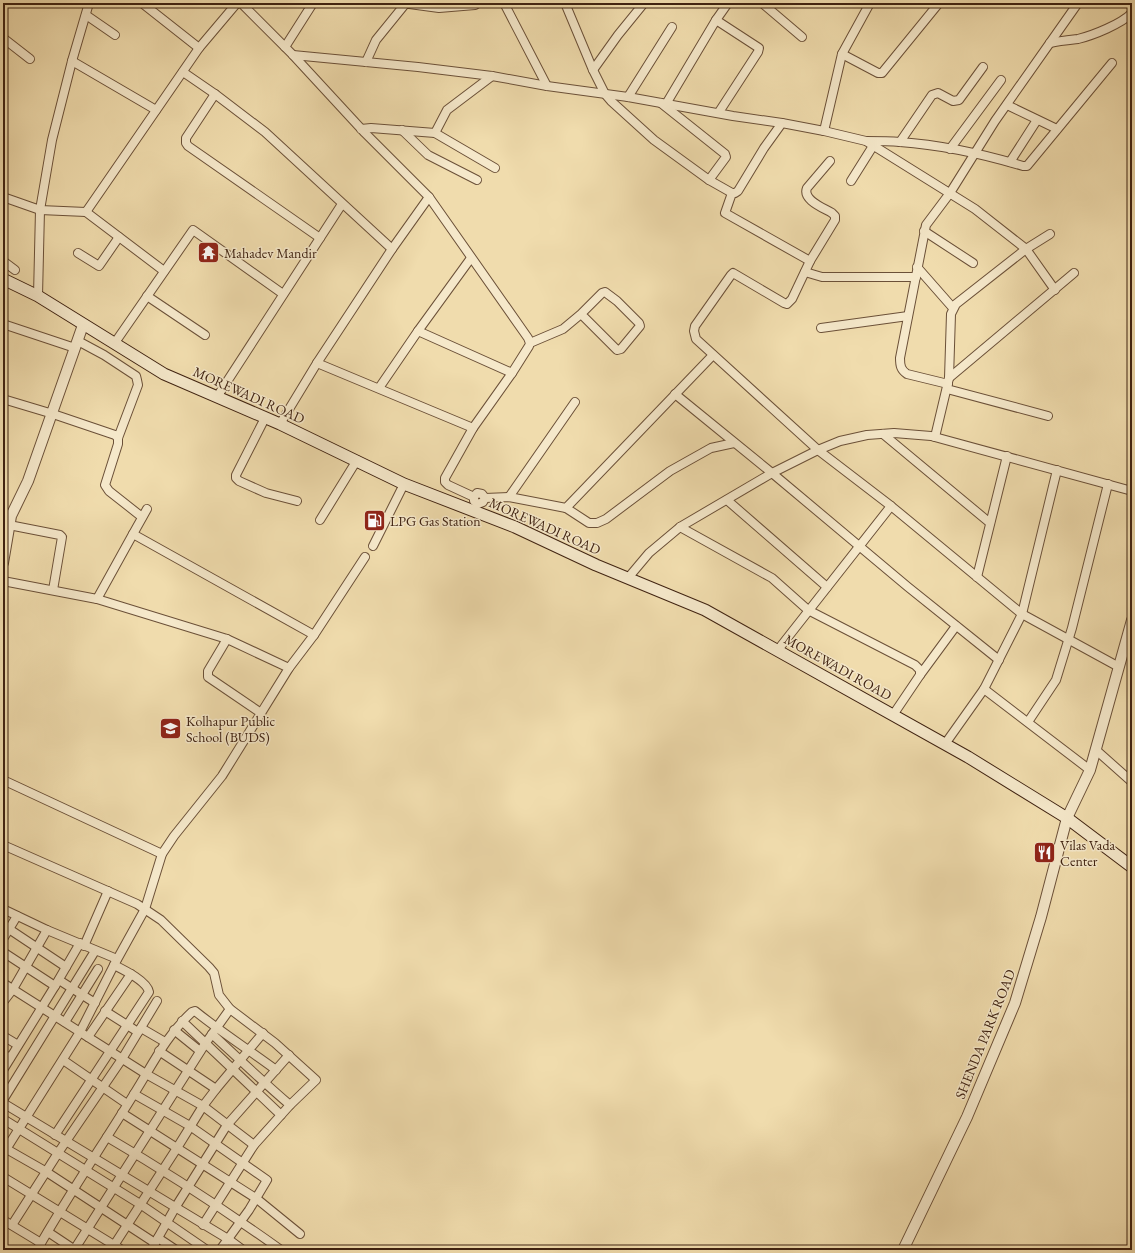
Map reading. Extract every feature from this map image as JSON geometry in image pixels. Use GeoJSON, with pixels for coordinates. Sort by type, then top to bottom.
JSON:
{"type":"FeatureCollection","features":[{"type":"Feature","properties":{"kind":"main road","name":"MOREWADI ROAD"},"geometry":{"type":"LineString","coordinates":[[3,279],[38,296],[164,374],[280,424],[404,484],[478,503],[535,536],[628,578],[705,610],[945,744],[1067,818],[1132,864]]}},
{"type":"Feature","properties":{"kind":"street"},"geometry":{"type":"LineString","coordinates":[[38,296],[40,210],[52,140],[72,61],[89,3]]}},
{"type":"Feature","properties":{"kind":"street"},"geometry":{"type":"LineString","coordinates":[[142,3],[199,48]]}},
{"type":"Feature","properties":{"kind":"street"},"geometry":{"type":"LineString","coordinates":[[86,212],[199,48],[237,3]]}},
{"type":"Feature","properties":{"kind":"street"},"geometry":{"type":"LineString","coordinates":[[242,3],[293,55],[361,129],[429,197],[530,342]]}},
{"type":"Feature","properties":{"kind":"street"},"geometry":{"type":"LineString","coordinates":[[285,47],[313,3]]}},
{"type":"Feature","properties":{"kind":"street"},"geometry":{"type":"LineString","coordinates":[[402,3],[439,8],[475,5],[478,3]]}},
{"type":"Feature","properties":{"kind":"street"},"geometry":{"type":"LineString","coordinates":[[366,62],[376,40],[406,3]]}},
{"type":"Feature","properties":{"kind":"street"},"geometry":{"type":"LineString","coordinates":[[504,3],[547,86]]}},
{"type":"Feature","properties":{"kind":"street"},"geometry":{"type":"LineString","coordinates":[[565,3],[593,70],[605,94],[611,101],[654,140],[709,180],[732,193],[738,192],[764,148],[782,123]]}},
{"type":"Feature","properties":{"kind":"street"},"geometry":{"type":"LineString","coordinates":[[593,70],[644,3]]}},
{"type":"Feature","properties":{"kind":"street"},"geometry":{"type":"LineString","coordinates":[[663,103],[728,3]]}},
{"type":"Feature","properties":{"kind":"street"},"geometry":{"type":"LineString","coordinates":[[762,3],[802,37]]}},
{"type":"Feature","properties":{"kind":"street"},"geometry":{"type":"LineString","coordinates":[[824,131],[842,54],[870,3]]}},
{"type":"Feature","properties":{"kind":"street"},"geometry":{"type":"LineString","coordinates":[[842,54],[878,73],[882,73],[939,3]]}},
{"type":"Feature","properties":{"kind":"street"},"geometry":{"type":"LineString","coordinates":[[1048,416],[948,384],[907,374],[901,369],[900,358],[924,231],[929,219],[950,193],[1007,105],[1078,3]]}},
{"type":"Feature","properties":{"kind":"street"},"geometry":{"type":"LineString","coordinates":[[1050,43],[1080,38],[1102,30],[1126,18],[1132,13]]}},
{"type":"Feature","properties":{"kind":"street"},"geometry":{"type":"LineString","coordinates":[[86,15],[114,35]]}},
{"type":"Feature","properties":{"kind":"street"},"geometry":{"type":"LineString","coordinates":[[716,20],[759,48],[758,52],[719,112]]}},
{"type":"Feature","properties":{"kind":"street"},"geometry":{"type":"LineString","coordinates":[[628,97],[672,27]]}},
{"type":"Feature","properties":{"kind":"street"},"geometry":{"type":"LineString","coordinates":[[3,38],[30,59]]}},
{"type":"Feature","properties":{"kind":"street"},"geometry":{"type":"LineString","coordinates":[[293,55],[492,76],[782,123],[824,131],[870,143],[900,142],[976,153],[1023,166],[1027,166],[1112,63]]}},
{"type":"Feature","properties":{"kind":"street"},"geometry":{"type":"LineString","coordinates":[[72,61],[156,110]]}},
{"type":"Feature","properties":{"kind":"street"},"geometry":{"type":"LineString","coordinates":[[900,142],[932,95],[938,92],[953,101],[959,100],[983,66]]}},
{"type":"Feature","properties":{"kind":"street"},"geometry":{"type":"LineString","coordinates":[[183,72],[265,132],[392,249]]}},
{"type":"Feature","properties":{"kind":"street"},"geometry":{"type":"LineString","coordinates":[[435,133],[447,110],[492,76]]}},
{"type":"Feature","properties":{"kind":"street"},"geometry":{"type":"LineString","coordinates":[[950,149],[1001,80]]}},
{"type":"Feature","properties":{"kind":"street"},"geometry":{"type":"LineString","coordinates":[[215,94],[186,138],[186,143],[188,146],[320,238]]}},
{"type":"Feature","properties":{"kind":"street"},"geometry":{"type":"LineString","coordinates":[[663,103],[725,154],[726,157],[709,180]]}},
{"type":"Feature","properties":{"kind":"street"},"geometry":{"type":"LineString","coordinates":[[1007,105],[1057,129]]}},
{"type":"Feature","properties":{"kind":"street"},"geometry":{"type":"LineString","coordinates":[[1010,162],[1037,120]]}},
{"type":"Feature","properties":{"kind":"street"},"geometry":{"type":"LineString","coordinates":[[361,129],[371,128],[435,133],[495,168]]}},
{"type":"Feature","properties":{"kind":"street"},"geometry":{"type":"LineString","coordinates":[[402,130],[428,155],[477,180]]}},
{"type":"Feature","properties":{"kind":"street"},"geometry":{"type":"LineString","coordinates":[[851,181],[870,143]]}},
{"type":"Feature","properties":{"kind":"street"},"geometry":{"type":"LineString","coordinates":[[870,143],[975,209],[1026,249],[1055,290]]}},
{"type":"Feature","properties":{"kind":"street"},"geometry":{"type":"LineString","coordinates":[[830,161],[805,192],[806,196],[810,200],[832,213],[836,220],[810,261],[792,299],[786,304],[733,274],[695,326],[694,332],[696,339],[818,450],[891,506],[1022,614],[1119,667]]}},
{"type":"Feature","properties":{"kind":"street"},"geometry":{"type":"LineString","coordinates":[[732,193],[725,213],[810,261]]}},
{"type":"Feature","properties":{"kind":"street"},"geometry":{"type":"LineString","coordinates":[[3,197],[40,210],[86,212],[164,271]]}},
{"type":"Feature","properties":{"kind":"street"},"geometry":{"type":"LineString","coordinates":[[280,424],[317,362],[392,249],[429,197]]}},
{"type":"Feature","properties":{"kind":"street"},"geometry":{"type":"LineString","coordinates":[[217,397],[342,204]]}},
{"type":"Feature","properties":{"kind":"street"},"geometry":{"type":"LineString","coordinates":[[114,344],[193,230],[284,294]]}},
{"type":"Feature","properties":{"kind":"street"},"geometry":{"type":"LineString","coordinates":[[924,231],[973,263]]}},
{"type":"Feature","properties":{"kind":"street"},"geometry":{"type":"LineString","coordinates":[[935,437],[948,384],[951,314],[953,308],[956,304],[1026,249],[1050,234]]}},
{"type":"Feature","properties":{"kind":"street"},"geometry":{"type":"LineString","coordinates":[[78,253],[99,266],[119,237]]}},
{"type":"Feature","properties":{"kind":"street"},"geometry":{"type":"LineString","coordinates":[[379,388],[471,258]]}},
{"type":"Feature","properties":{"kind":"street"},"geometry":{"type":"LineString","coordinates":[[3,261],[15,270]]}},
{"type":"Feature","properties":{"kind":"street"},"geometry":{"type":"LineString","coordinates":[[917,267],[953,308]]}},
{"type":"Feature","properties":{"kind":"street"},"geometry":{"type":"LineString","coordinates":[[805,272],[822,277],[916,277]]}},
{"type":"Feature","properties":{"kind":"street"},"geometry":{"type":"LineString","coordinates":[[948,384],[1074,273]]}},
{"type":"Feature","properties":{"kind":"street"},"geometry":{"type":"LineString","coordinates":[[581,314],[617,350],[621,349],[640,326],[639,323],[617,301],[604,292],[563,329],[530,342],[529,346],[512,372],[473,428],[445,478],[445,482],[448,485],[478,503],[509,498],[540,503],[566,508],[589,522],[597,523],[606,519],[670,471],[712,448],[734,443]]}},
{"type":"Feature","properties":{"kind":"street"},"geometry":{"type":"LineString","coordinates":[[146,296],[205,335]]}},
{"type":"Feature","properties":{"kind":"street"},"geometry":{"type":"LineString","coordinates":[[821,328],[908,316]]}},
{"type":"Feature","properties":{"kind":"street"},"geometry":{"type":"LineString","coordinates":[[3,335],[4,325],[76,344],[110,359],[136,376],[138,385],[118,438],[118,444],[105,485],[106,488],[142,517]]}},
{"type":"Feature","properties":{"kind":"street"},"geometry":{"type":"LineString","coordinates":[[3,563],[11,516],[28,481],[53,414],[83,325]]}},
{"type":"Feature","properties":{"kind":"street"},"geometry":{"type":"LineString","coordinates":[[418,331],[512,372]]}},
{"type":"Feature","properties":{"kind":"street"},"geometry":{"type":"LineString","coordinates":[[566,508],[713,355]]}},
{"type":"Feature","properties":{"kind":"street"},"geometry":{"type":"LineString","coordinates":[[317,362],[473,428]]}},
{"type":"Feature","properties":{"kind":"street"},"geometry":{"type":"LineString","coordinates":[[675,394],[734,443],[772,472],[859,547],[999,660]]}},
{"type":"Feature","properties":{"kind":"street"},"geometry":{"type":"LineString","coordinates":[[3,400],[53,414],[115,435],[118,438]]}},
{"type":"Feature","properties":{"kind":"street"},"geometry":{"type":"LineString","coordinates":[[509,498],[575,402]]}},
{"type":"Feature","properties":{"kind":"street"},"geometry":{"type":"LineString","coordinates":[[265,418],[236,475],[236,478],[239,481],[266,493],[297,501]]}},
{"type":"Feature","properties":{"kind":"street"},"geometry":{"type":"LineString","coordinates":[[628,578],[649,553],[680,527],[772,472],[818,450],[840,442],[867,435],[894,433],[935,437],[1132,491]]}},
{"type":"Feature","properties":{"kind":"street"},"geometry":{"type":"LineString","coordinates":[[884,434],[990,523]]}},
{"type":"Feature","properties":{"kind":"street"},"geometry":{"type":"LineString","coordinates":[[977,577],[1007,456]]}},
{"type":"Feature","properties":{"kind":"street"},"geometry":{"type":"LineString","coordinates":[[320,520],[357,460]]}},
{"type":"Feature","properties":{"kind":"street"},"geometry":{"type":"LineString","coordinates":[[945,744],[984,689],[1022,614],[1057,470]]}},
{"type":"Feature","properties":{"kind":"street"},"geometry":{"type":"LineString","coordinates":[[372,546],[404,484]]}},
{"type":"Feature","properties":{"kind":"street"},"geometry":{"type":"LineString","coordinates":[[1028,722],[1056,680],[1068,640],[1108,484]]}},
{"type":"Feature","properties":{"kind":"street"},"geometry":{"type":"LineString","coordinates":[[726,500],[827,587]]}},
{"type":"Feature","properties":{"kind":"street"},"geometry":{"type":"LineString","coordinates":[[777,651],[891,506]]}},
{"type":"Feature","properties":{"kind":"street"},"geometry":{"type":"LineString","coordinates":[[97,599],[147,509]]}},
{"type":"Feature","properties":{"kind":"street"},"geometry":{"type":"LineString","coordinates":[[9,525],[60,535],[62,537],[52,590]]}},
{"type":"Feature","properties":{"kind":"street"},"geometry":{"type":"LineString","coordinates":[[680,527],[772,578],[808,610],[914,665],[920,670],[920,675]]}},
{"type":"Feature","properties":{"kind":"street"},"geometry":{"type":"LineString","coordinates":[[133,534],[314,635]]}},
{"type":"Feature","properties":{"kind":"street"},"geometry":{"type":"LineString","coordinates":[[176,1250],[155,1244],[101,1206],[45,1172],[4,1150],[80,1032],[145,910],[162,854],[174,836],[222,776],[289,668],[314,635],[365,557]]}},
{"type":"Feature","properties":{"kind":"street"},"geometry":{"type":"LineString","coordinates":[[3,581],[97,599],[227,639],[289,668]]}},
{"type":"Feature","properties":{"kind":"street","name":"SHENDA PARK ROAD"},"geometry":{"type":"LineString","coordinates":[[903,1250],[967,1117],[1015,1003],[1041,917],[1067,818],[1090,770],[1132,620]]}},
{"type":"Feature","properties":{"kind":"street"},"geometry":{"type":"LineString","coordinates":[[893,715],[956,626]]}},
{"type":"Feature","properties":{"kind":"street"},"geometry":{"type":"LineString","coordinates":[[227,639],[208,671],[208,677],[261,713]]}},
{"type":"Feature","properties":{"kind":"street"},"geometry":{"type":"LineString","coordinates":[[984,689],[1090,770]]}},
{"type":"Feature","properties":{"kind":"street"},"geometry":{"type":"LineString","coordinates":[[1096,750],[1132,782]]}},
{"type":"Feature","properties":{"kind":"street"},"geometry":{"type":"LineString","coordinates":[[3,780],[162,854]]}},
{"type":"Feature","properties":{"kind":"street"},"geometry":{"type":"LineString","coordinates":[[3,844],[137,904],[161,920],[214,973],[219,995],[230,1009],[263,1033],[316,1080],[290,1105],[254,1145],[203,1225]]}},
{"type":"Feature","properties":{"kind":"street"},"geometry":{"type":"LineString","coordinates":[[3,1068],[6,1056],[18,1045],[66,967],[82,945],[108,891]]}},
{"type":"Feature","properties":{"kind":"street"},"geometry":{"type":"LineString","coordinates":[[3,909],[47,930],[95,950],[116,962],[146,986],[149,992],[55,1135]]}},
{"type":"Feature","properties":{"kind":"street"},"geometry":{"type":"LineString","coordinates":[[3,939],[6,927],[17,916]]}},
{"type":"Feature","properties":{"kind":"street"},"geometry":{"type":"LineString","coordinates":[[6,927],[66,967]]}},
{"type":"Feature","properties":{"kind":"street"},"geometry":{"type":"LineString","coordinates":[[3,1002],[13,989],[47,930]]}},
{"type":"Feature","properties":{"kind":"street"},"geometry":{"type":"LineString","coordinates":[[95,950],[3,1102],[26,1118],[228,1239],[243,1250]]}},
{"type":"Feature","properties":{"kind":"street"},"geometry":{"type":"LineString","coordinates":[[3,952],[25,966],[57,983],[72,989],[95,1003]]}},
{"type":"Feature","properties":{"kind":"street"},"geometry":{"type":"LineString","coordinates":[[65,1022],[98,969]]}},
{"type":"Feature","properties":{"kind":"street"},"geometry":{"type":"LineString","coordinates":[[88,1037],[131,974]]}},
{"type":"Feature","properties":{"kind":"street"},"geometry":{"type":"LineString","coordinates":[[3,982],[146,1074],[203,1106],[227,1126],[254,1145]]}},
{"type":"Feature","properties":{"kind":"street"},"geometry":{"type":"LineString","coordinates":[[12,1225],[45,1172],[122,1059],[157,1001]]}},
{"type":"Feature","properties":{"kind":"street"},"geometry":{"type":"LineString","coordinates":[[48,1232],[74,1250],[205,1044],[230,1009]]}},
{"type":"Feature","properties":{"kind":"street"},"geometry":{"type":"LineString","coordinates":[[105,1011],[126,1025],[165,1042]]}},
{"type":"Feature","properties":{"kind":"street"},"geometry":{"type":"LineString","coordinates":[[3,1220],[12,1225],[39,1246],[165,1042],[182,1021],[192,1012],[195,1011],[265,1084],[290,1105]]}},
{"type":"Feature","properties":{"kind":"street"},"geometry":{"type":"LineString","coordinates":[[182,1021],[281,1115]]}},
{"type":"Feature","properties":{"kind":"street"},"geometry":{"type":"LineString","coordinates":[[174,1030],[200,1052]]}},
{"type":"Feature","properties":{"kind":"street"},"geometry":{"type":"LineString","coordinates":[[214,1031],[249,1050],[276,1070]]}},
{"type":"Feature","properties":{"kind":"street"},"geometry":{"type":"LineString","coordinates":[[113,1247],[203,1106],[263,1033]]}},
{"type":"Feature","properties":{"kind":"street"},"geometry":{"type":"LineString","coordinates":[[3,1036],[18,1045]]}},
{"type":"Feature","properties":{"kind":"street"},"geometry":{"type":"LineString","coordinates":[[160,1051],[216,1089]]}},
{"type":"Feature","properties":{"kind":"street"},"geometry":{"type":"LineString","coordinates":[[155,1244],[175,1208],[227,1126],[289,1055]]}},
{"type":"Feature","properties":{"kind":"street"},"geometry":{"type":"LineString","coordinates":[[63,1060],[127,1104]]}},
{"type":"Feature","properties":{"kind":"street"},"geometry":{"type":"LineString","coordinates":[[134,1094],[190,1126],[267,1180],[257,1199],[220,1250]]}},
{"type":"Feature","properties":{"kind":"street"},"geometry":{"type":"LineString","coordinates":[[122,1113],[257,1199],[300,1234]]}},
{"type":"Feature","properties":{"kind":"street"},"geometry":{"type":"LineString","coordinates":[[3,1119],[86,1169],[207,1250]]}},
{"type":"Feature","properties":{"kind":"street"},"geometry":{"type":"LineString","coordinates":[[107,1137],[217,1205],[281,1250]]}},
{"type":"Feature","properties":{"kind":"street"},"geometry":{"type":"LineString","coordinates":[[3,1177],[87,1228],[113,1247],[122,1250]]}},
{"type":"Feature","properties":{"kind":"place","name":"Mahadev Mandir"},"geometry":{"type":"Point","coordinates":[209,253]}},
{"type":"Feature","properties":{"kind":"place","name":"LPG Gas Station"},"geometry":{"type":"Point","coordinates":[375,521]}},
{"type":"Feature","properties":{"kind":"place","name":"Kolhapur Public School (BUDS)"},"geometry":{"type":"Point","coordinates":[170,729]}},
{"type":"Feature","properties":{"kind":"place","name":"Vilas Vada Center"},"geometry":{"type":"Point","coordinates":[1044,853]}}]}
